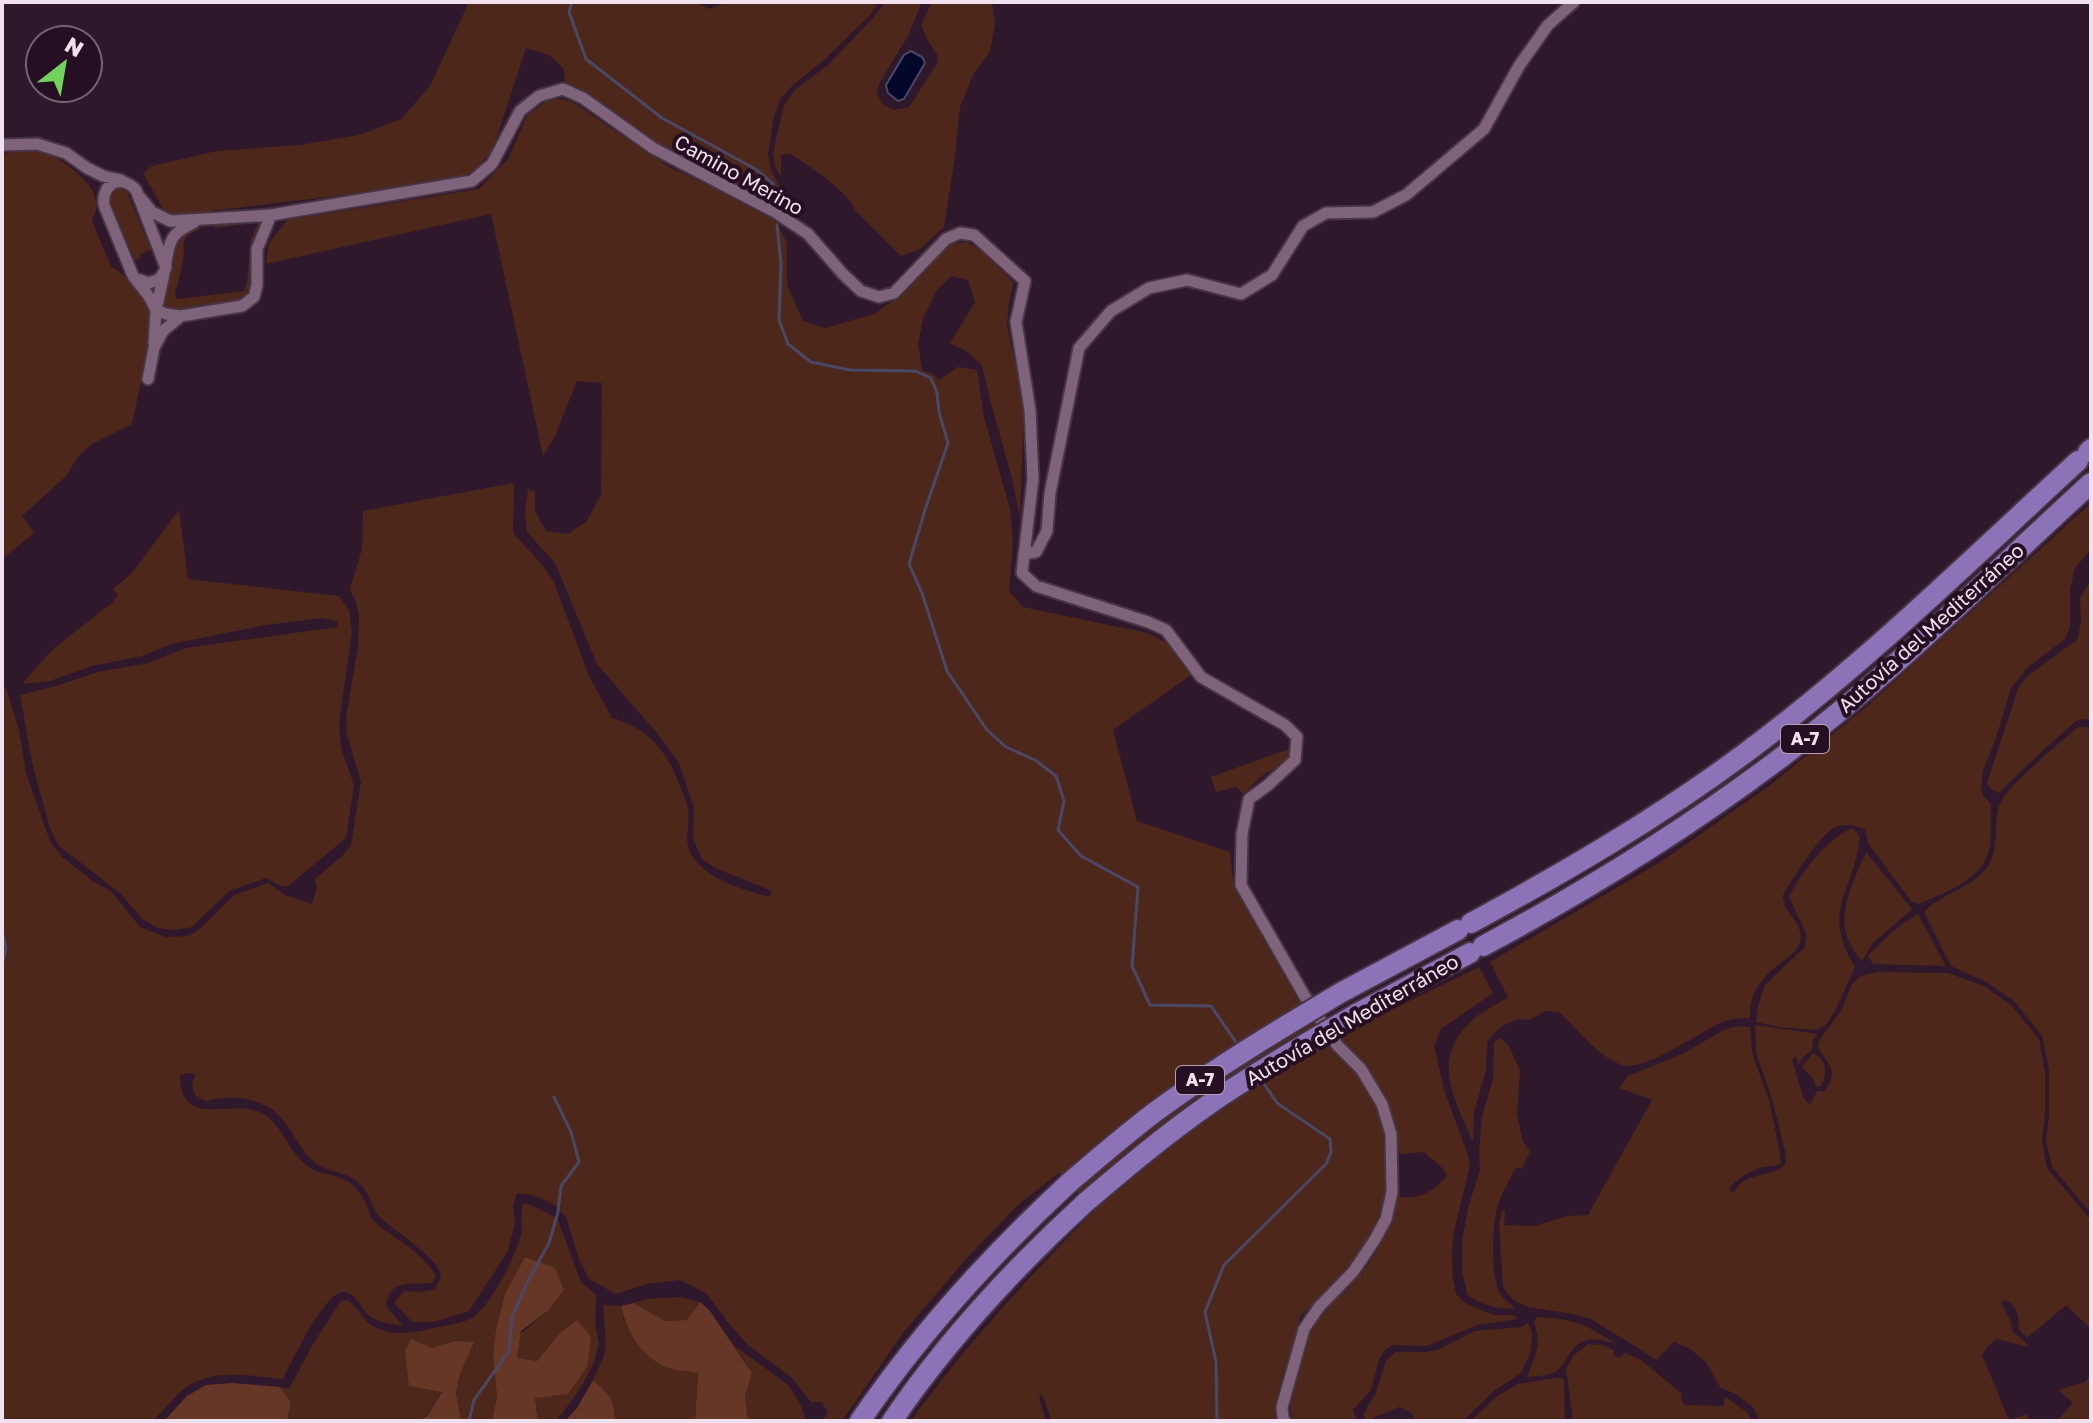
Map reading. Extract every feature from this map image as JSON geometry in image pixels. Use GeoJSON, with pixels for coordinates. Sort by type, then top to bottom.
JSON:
{"type":"FeatureCollection","features":[{"type":"Feature","properties":{"kind":"highway","name":"Autovía del Mediterráneo"},"geometry":{"type":"LineString","coordinates":[[860,1421],[960,1292],[1030,1219],[1154,1112],[1281,1028],[1342,992],[1619,839],[1745,753],[1883,639],[2086,454]]}},
{"type":"Feature","properties":{"kind":"highway","name":"Autovía del Mediterráneo"},"geometry":{"type":"LineString","coordinates":[[892,1421],[943,1352],[986,1302],[1057,1229],[1140,1156],[1266,1067],[1647,852],[1768,767],[1897,661],[2091,483]]}},
{"type":"Feature","properties":{"kind":"street"},"geometry":{"type":"LineString","coordinates":[[1024,554],[1036,552],[1047,531],[1050,493],[1079,348],[1111,311],[1149,288],[1187,280],[1241,294],[1272,275],[1303,226],[1326,213],[1373,212],[1406,195],[1484,129],[1519,66],[1548,25],[1574,2]]}},
{"type":"Feature","properties":{"kind":"street","name":"Camino Merino"},"geometry":{"type":"LineString","coordinates":[[271,215],[472,181],[492,164],[520,111],[539,96],[563,89],[583,98],[653,148],[775,212],[808,234],[861,291],[879,297],[894,293],[946,239],[960,233],[974,235],[1025,281],[1016,322],[1030,410],[1033,479],[1022,573],[1036,586],[1166,630],[1201,677],[1285,725],[1297,737],[1295,760],[1249,799],[1242,834],[1241,885],[1304,995],[1337,1045],[1361,1069],[1382,1104],[1391,1134],[1392,1192],[1386,1219],[1353,1272],[1319,1307],[1304,1329],[1282,1407],[1285,1421]]}},
{"type":"Feature","properties":{"kind":"street"},"geometry":{"type":"LineString","coordinates":[[2,145],[37,144],[66,153],[103,176],[130,183],[152,212],[170,221],[271,215],[257,249],[254,297],[242,306],[181,316],[156,310],[133,276],[103,197],[87,168]]}},
{"type":"Feature","properties":{"kind":"street"},"geometry":{"type":"LineString","coordinates":[[103,197],[113,183],[122,180]]}},
{"type":"Feature","properties":{"kind":"street"},"geometry":{"type":"LineString","coordinates":[[138,195],[165,271]]}},
{"type":"Feature","properties":{"kind":"street"},"geometry":{"type":"LineString","coordinates":[[148,379],[168,246],[178,230],[203,219]]}},
{"type":"Feature","properties":{"kind":"street"},"geometry":{"type":"LineString","coordinates":[[137,279],[149,283],[160,279],[165,271]]}},
{"type":"Feature","properties":{"kind":"street"},"geometry":{"type":"LineString","coordinates":[[154,348],[163,331],[181,316]]}},
{"type":"Feature","properties":{"kind":"shaded area"},"geometry":{"type":"Polygon","coordinates":[[[469,2],[697,2],[709,9],[727,2],[879,2],[870,15],[781,98],[774,116],[768,154],[771,171],[781,188],[781,210],[643,134],[565,81],[564,69],[549,55],[526,48],[493,149],[471,176],[419,186],[167,216],[143,173],[152,166],[217,151],[300,145],[359,135],[401,119],[430,86],[469,2]]]}},
{"type":"Feature","properties":{"kind":"shaded area"},"geometry":{"type":"Polygon","coordinates":[[[885,2],[922,2],[908,36],[877,91],[881,103],[893,110],[909,107],[937,64],[938,56],[921,25],[932,2],[992,2],[995,24],[990,52],[974,73],[960,107],[944,227],[920,249],[901,256],[856,211],[847,197],[791,154],[781,155],[781,177],[773,153],[784,105],[795,90],[829,64],[885,2]]]}},
{"type":"Feature","properties":{"kind":"shaded area"},"geometry":{"type":"Polygon","coordinates":[[[551,98],[571,101],[669,167],[777,222],[787,243],[787,285],[803,321],[825,328],[874,314],[896,299],[948,244],[967,242],[982,251],[1014,283],[1007,325],[1024,406],[1020,518],[982,365],[966,351],[950,343],[975,302],[968,280],[951,276],[937,290],[923,319],[918,344],[922,370],[939,380],[958,367],[977,370],[984,417],[1010,509],[1013,543],[1009,591],[1023,607],[1147,633],[1167,643],[1191,675],[1113,730],[1137,821],[1230,852],[1233,880],[1245,907],[1298,1000],[1367,1090],[1384,1128],[1387,1169],[1383,1204],[1373,1231],[1352,1267],[1300,1317],[1277,1397],[1279,1421],[1052,1421],[1042,1394],[1039,1397],[1046,1421],[911,1421],[998,1312],[1094,1211],[1060,1172],[1018,1205],[966,1259],[903,1333],[842,1421],[822,1421],[828,1413],[822,1402],[811,1402],[791,1377],[748,1345],[706,1293],[680,1280],[647,1284],[616,1294],[589,1279],[579,1259],[566,1217],[553,1204],[533,1195],[517,1193],[513,1206],[515,1223],[508,1251],[469,1311],[434,1322],[412,1322],[394,1303],[404,1291],[435,1289],[440,1274],[437,1266],[381,1218],[358,1182],[314,1162],[278,1114],[255,1101],[239,1098],[206,1101],[195,1095],[192,1085],[195,1074],[187,1073],[180,1076],[183,1093],[189,1103],[198,1108],[250,1109],[262,1113],[275,1124],[305,1164],[353,1185],[364,1199],[374,1222],[418,1255],[436,1276],[432,1283],[402,1285],[391,1291],[386,1306],[403,1326],[376,1320],[350,1294],[339,1293],[320,1312],[283,1379],[229,1375],[203,1379],[179,1393],[153,1421],[2,1421],[2,684],[19,730],[26,773],[50,841],[61,856],[111,891],[140,927],[166,937],[189,936],[234,895],[268,883],[285,895],[312,904],[317,887],[315,879],[351,845],[361,782],[347,734],[346,717],[358,646],[359,618],[350,589],[362,549],[363,511],[514,483],[513,533],[554,582],[589,676],[612,718],[648,736],[671,766],[688,807],[687,842],[692,855],[704,869],[730,884],[769,897],[772,891],[715,868],[702,859],[693,839],[694,808],[679,763],[597,664],[555,563],[527,532],[525,512],[528,490],[535,491],[535,511],[546,531],[568,534],[587,521],[601,494],[602,383],[577,381],[555,436],[543,456],[491,214],[266,264],[268,245],[287,220],[479,189],[508,159],[527,116],[551,98]]]}},
{"type":"Feature","properties":{"kind":"shaded area"},"geometry":{"type":"Polygon","coordinates":[[[39,148],[76,172],[92,189],[96,208],[92,221],[111,266],[143,295],[148,310],[148,349],[132,424],[92,444],[77,458],[66,476],[22,516],[34,533],[2,559],[2,154],[39,148]]]}},
{"type":"Feature","properties":{"kind":"shaded area"},"geometry":{"type":"Polygon","coordinates":[[[120,186],[127,192],[151,250],[140,254],[141,258],[135,260],[110,200],[111,189],[120,186]]]}},
{"type":"Feature","properties":{"kind":"shaded area"},"geometry":{"type":"Polygon","coordinates":[[[258,219],[262,222],[253,247],[253,279],[243,300],[173,311],[165,307],[162,296],[174,269],[174,243],[189,228],[198,227],[199,230],[185,239],[176,298],[244,291],[251,239],[259,222],[215,228],[214,224],[258,219]]]}},
{"type":"Feature","properties":{"kind":"shaded area"},"geometry":{"type":"Polygon","coordinates":[[[2091,503],[2091,549],[2075,568],[2070,589],[2070,628],[2065,639],[2028,667],[2011,688],[1983,770],[1981,788],[1983,796],[1991,804],[1990,839],[1989,850],[1979,870],[1961,884],[1919,904],[1911,901],[1868,843],[1865,829],[1846,825],[1834,828],[1814,848],[1783,895],[1799,929],[1800,941],[1794,952],[1759,984],[1752,999],[1750,1018],[1723,1022],[1670,1051],[1629,1066],[1602,1054],[1559,1012],[1546,1011],[1529,1020],[1518,1019],[1500,1027],[1488,1040],[1486,1071],[1474,1112],[1473,1142],[1453,1093],[1449,1062],[1462,1032],[1480,1014],[1508,997],[1490,962],[1662,861],[1769,786],[1865,708],[2091,503]]]}},
{"type":"Feature","properties":{"kind":"shaded area"},"geometry":{"type":"Polygon","coordinates":[[[179,510],[188,579],[339,596],[349,610],[352,632],[339,723],[341,748],[354,785],[346,838],[288,886],[283,887],[266,878],[229,891],[192,927],[175,930],[158,928],[142,919],[120,893],[59,846],[50,828],[33,767],[20,695],[98,672],[148,663],[186,648],[338,627],[337,621],[321,618],[266,625],[172,644],[142,656],[92,666],[50,681],[22,684],[53,649],[112,603],[118,595],[113,589],[132,573],[179,510]]]}},
{"type":"Feature","properties":{"kind":"shaded area"},"geometry":{"type":"Polygon","coordinates":[[[2091,580],[2091,720],[2075,722],[1999,793],[1987,783],[2018,689],[2026,677],[2077,640],[2081,623],[2080,598],[2091,580]]]}},
{"type":"Feature","properties":{"kind":"shaded area"},"geometry":{"type":"Polygon","coordinates":[[[2078,727],[2091,729],[2091,1213],[2052,1167],[2046,1140],[2049,1069],[2042,1036],[2013,1000],[1986,982],[1951,966],[1924,912],[1974,880],[1988,866],[1994,852],[1999,806],[2003,798],[2034,765],[2078,727]]]}},
{"type":"Feature","properties":{"kind":"shaded area"},"geometry":{"type":"Polygon","coordinates":[[[1289,749],[1291,754],[1286,763],[1264,774],[1243,794],[1236,787],[1216,792],[1211,777],[1289,749]]]}},
{"type":"Feature","properties":{"kind":"shaded area"},"geometry":{"type":"Polygon","coordinates":[[[1854,829],[1860,837],[1842,901],[1840,930],[1855,967],[1837,1007],[1826,1025],[1816,1030],[1756,1022],[1765,985],[1805,947],[1806,933],[1789,897],[1815,858],[1854,829]]]}},
{"type":"Feature","properties":{"kind":"shaded area"},"geometry":{"type":"Polygon","coordinates":[[[1866,852],[1912,909],[1872,944],[1862,961],[1846,934],[1845,921],[1849,894],[1866,852]]]}},
{"type":"Feature","properties":{"kind":"shaded area"},"geometry":{"type":"Polygon","coordinates":[[[1918,914],[1946,966],[1873,964],[1868,956],[1898,927],[1918,914]]]}},
{"type":"Feature","properties":{"kind":"shaded area"},"geometry":{"type":"Polygon","coordinates":[[[1479,967],[1493,993],[1441,1029],[1434,1046],[1445,1093],[1470,1166],[1454,1231],[1453,1279],[1456,1294],[1465,1303],[1494,1315],[1513,1315],[1518,1319],[1477,1325],[1427,1346],[1393,1345],[1385,1350],[1379,1360],[1371,1390],[1353,1410],[1357,1421],[1294,1421],[1291,1409],[1293,1391],[1313,1325],[1352,1284],[1375,1254],[1392,1220],[1398,1196],[1426,1194],[1447,1176],[1424,1152],[1400,1154],[1379,1091],[1363,1065],[1339,1038],[1479,967]]]}},
{"type":"Feature","properties":{"kind":"shaded area"},"geometry":{"type":"Polygon","coordinates":[[[1877,972],[1948,973],[1984,986],[2011,1005],[2039,1039],[2045,1072],[2042,1141],[2047,1168],[2091,1220],[2091,1329],[2066,1305],[2027,1338],[2019,1329],[2015,1308],[2005,1300],[2001,1303],[2012,1331],[2028,1347],[1997,1339],[1982,1355],[2009,1420],[2027,1414],[2029,1421],[1760,1421],[1753,1407],[1720,1387],[1706,1362],[1689,1348],[1674,1341],[1657,1360],[1591,1319],[1528,1307],[1513,1300],[1503,1287],[1499,1223],[1502,1210],[1505,1211],[1504,1225],[1534,1226],[1568,1216],[1588,1215],[1652,1100],[1619,1088],[1628,1076],[1684,1053],[1722,1031],[1736,1026],[1750,1027],[1752,1053],[1769,1100],[1781,1164],[1747,1174],[1729,1188],[1731,1192],[1735,1191],[1745,1180],[1774,1171],[1786,1163],[1772,1099],[1756,1053],[1755,1025],[1818,1034],[1812,1050],[1798,1065],[1796,1056],[1792,1060],[1803,1097],[1810,1105],[1817,1091],[1824,1091],[1829,1084],[1832,1073],[1818,1047],[1820,1039],[1841,1011],[1852,984],[1861,976],[1877,972]]]}},
{"type":"Feature","properties":{"kind":"shaded area"},"geometry":{"type":"Polygon","coordinates":[[[1501,1038],[1510,1048],[1520,1071],[1517,1114],[1523,1142],[1530,1151],[1522,1169],[1516,1167],[1495,1216],[1493,1252],[1497,1287],[1515,1308],[1490,1306],[1468,1296],[1462,1272],[1462,1241],[1480,1170],[1482,1116],[1493,1079],[1494,1042],[1501,1038]]]}},
{"type":"Feature","properties":{"kind":"shaded area"},"geometry":{"type":"Polygon","coordinates":[[[1813,1053],[1825,1067],[1821,1086],[1816,1087],[1812,1077],[1802,1067],[1813,1053]]]}},
{"type":"Feature","properties":{"kind":"shaded area"},"geometry":{"type":"Polygon","coordinates":[[[524,1203],[557,1218],[581,1282],[596,1295],[595,1322],[599,1344],[593,1365],[561,1415],[553,1421],[538,1421],[535,1398],[559,1334],[537,1361],[517,1358],[520,1334],[549,1310],[564,1290],[493,1354],[497,1397],[492,1421],[461,1421],[456,1393],[473,1342],[455,1341],[432,1348],[411,1340],[442,1391],[426,1416],[417,1421],[287,1421],[291,1402],[280,1387],[289,1389],[341,1301],[351,1303],[373,1326],[395,1333],[419,1331],[470,1319],[494,1293],[514,1255],[521,1234],[524,1203]]]}},
{"type":"Feature","properties":{"kind":"shaded area"},"geometry":{"type":"Polygon","coordinates":[[[525,1257],[555,1268],[564,1290],[549,1310],[521,1331],[517,1358],[537,1361],[559,1334],[577,1320],[591,1337],[587,1367],[568,1394],[535,1398],[538,1421],[492,1421],[497,1397],[493,1354],[496,1330],[505,1294],[525,1257]]]}},
{"type":"Feature","properties":{"kind":"shaded area"},"geometry":{"type":"Polygon","coordinates":[[[679,1297],[700,1302],[687,1320],[665,1321],[634,1303],[647,1299],[679,1297]]]}},
{"type":"Feature","properties":{"kind":"shaded area"},"geometry":{"type":"Polygon","coordinates":[[[700,1302],[710,1311],[752,1373],[745,1396],[748,1421],[695,1421],[698,1373],[672,1369],[653,1360],[632,1336],[621,1306],[634,1303],[665,1321],[687,1320],[700,1302]]]}},
{"type":"Feature","properties":{"kind":"shaded area"},"geometry":{"type":"Polygon","coordinates":[[[603,1305],[621,1306],[624,1320],[671,1369],[698,1372],[695,1421],[615,1421],[610,1398],[593,1380],[606,1347],[603,1305]]]}},
{"type":"Feature","properties":{"kind":"shaded area"},"geometry":{"type":"Polygon","coordinates":[[[1537,1317],[1579,1324],[1616,1344],[1600,1340],[1582,1342],[1555,1372],[1527,1377],[1536,1351],[1534,1322],[1537,1317]]]}},
{"type":"Feature","properties":{"kind":"shaded area"},"geometry":{"type":"Polygon","coordinates":[[[1528,1323],[1532,1333],[1531,1351],[1521,1373],[1494,1391],[1463,1421],[1412,1421],[1412,1413],[1399,1407],[1371,1419],[1363,1415],[1376,1392],[1386,1361],[1395,1352],[1437,1350],[1475,1331],[1522,1327],[1528,1323]]]}},
{"type":"Feature","properties":{"kind":"shaded area"},"geometry":{"type":"Polygon","coordinates":[[[411,1339],[432,1348],[455,1341],[474,1342],[460,1374],[456,1393],[461,1421],[417,1421],[427,1416],[442,1392],[409,1386],[405,1351],[411,1339]]]}},
{"type":"Feature","properties":{"kind":"shaded area"},"geometry":{"type":"Polygon","coordinates":[[[1588,1344],[1614,1350],[1618,1358],[1626,1353],[1641,1360],[1682,1394],[1684,1405],[1724,1406],[1724,1397],[1748,1413],[1751,1421],[1573,1421],[1566,1369],[1573,1356],[1588,1344]]]}},
{"type":"Feature","properties":{"kind":"shaded area"},"geometry":{"type":"Polygon","coordinates":[[[735,1346],[788,1385],[801,1405],[806,1421],[748,1421],[745,1396],[752,1373],[735,1346]]]}},
{"type":"Feature","properties":{"kind":"shaded area"},"geometry":{"type":"Polygon","coordinates":[[[2091,1375],[2091,1421],[2057,1421],[2073,1403],[2058,1390],[2085,1382],[2091,1375]]]}},
{"type":"Feature","properties":{"kind":"shaded area"},"geometry":{"type":"Polygon","coordinates":[[[1555,1378],[1564,1381],[1565,1421],[1471,1421],[1496,1397],[1518,1384],[1555,1378]]]}},
{"type":"Feature","properties":{"kind":"shaded area"},"geometry":{"type":"Polygon","coordinates":[[[593,1380],[610,1398],[615,1421],[565,1421],[577,1408],[593,1380]]]}},
{"type":"Feature","properties":{"kind":"shaded area"},"geometry":{"type":"Polygon","coordinates":[[[232,1383],[280,1387],[291,1402],[287,1421],[164,1421],[187,1396],[206,1385],[232,1383]]]}},
{"type":"Feature","properties":{"kind":"water"},"geometry":{"type":"Polygon","coordinates":[[[911,51],[922,57],[925,63],[904,99],[898,101],[888,93],[886,85],[904,55],[911,51]]]}},
{"type":"Feature","properties":{"kind":"waterway"},"geometry":{"type":"LineString","coordinates":[[572,2],[569,12],[586,59],[662,118],[757,170],[773,184],[777,206]]}},
{"type":"Feature","properties":{"kind":"waterway"},"geometry":{"type":"LineString","coordinates":[[777,225],[781,263],[779,320],[788,344],[811,362],[850,370],[915,371],[931,378],[937,393],[948,443],[909,564],[922,593],[947,671],[987,730],[1006,747],[1035,760],[1056,776],[1064,801],[1058,830],[1081,856],[1138,887],[1132,966],[1150,1005],[1211,1006],[1238,1045]]}},
{"type":"Feature","properties":{"kind":"waterway"},"geometry":{"type":"LineString","coordinates":[[2,930],[6,949],[2,964]]}},
{"type":"Feature","properties":{"kind":"waterway"},"geometry":{"type":"LineString","coordinates":[[1217,1421],[1216,1362],[1205,1312],[1224,1265],[1326,1164],[1331,1152],[1330,1139],[1277,1103],[1262,1081]]}},
{"type":"Feature","properties":{"kind":"waterway"},"geometry":{"type":"LineString","coordinates":[[469,1421],[474,1400],[509,1351],[512,1317],[549,1243],[558,1212],[561,1186],[579,1162],[571,1132],[554,1097]]}}]}
